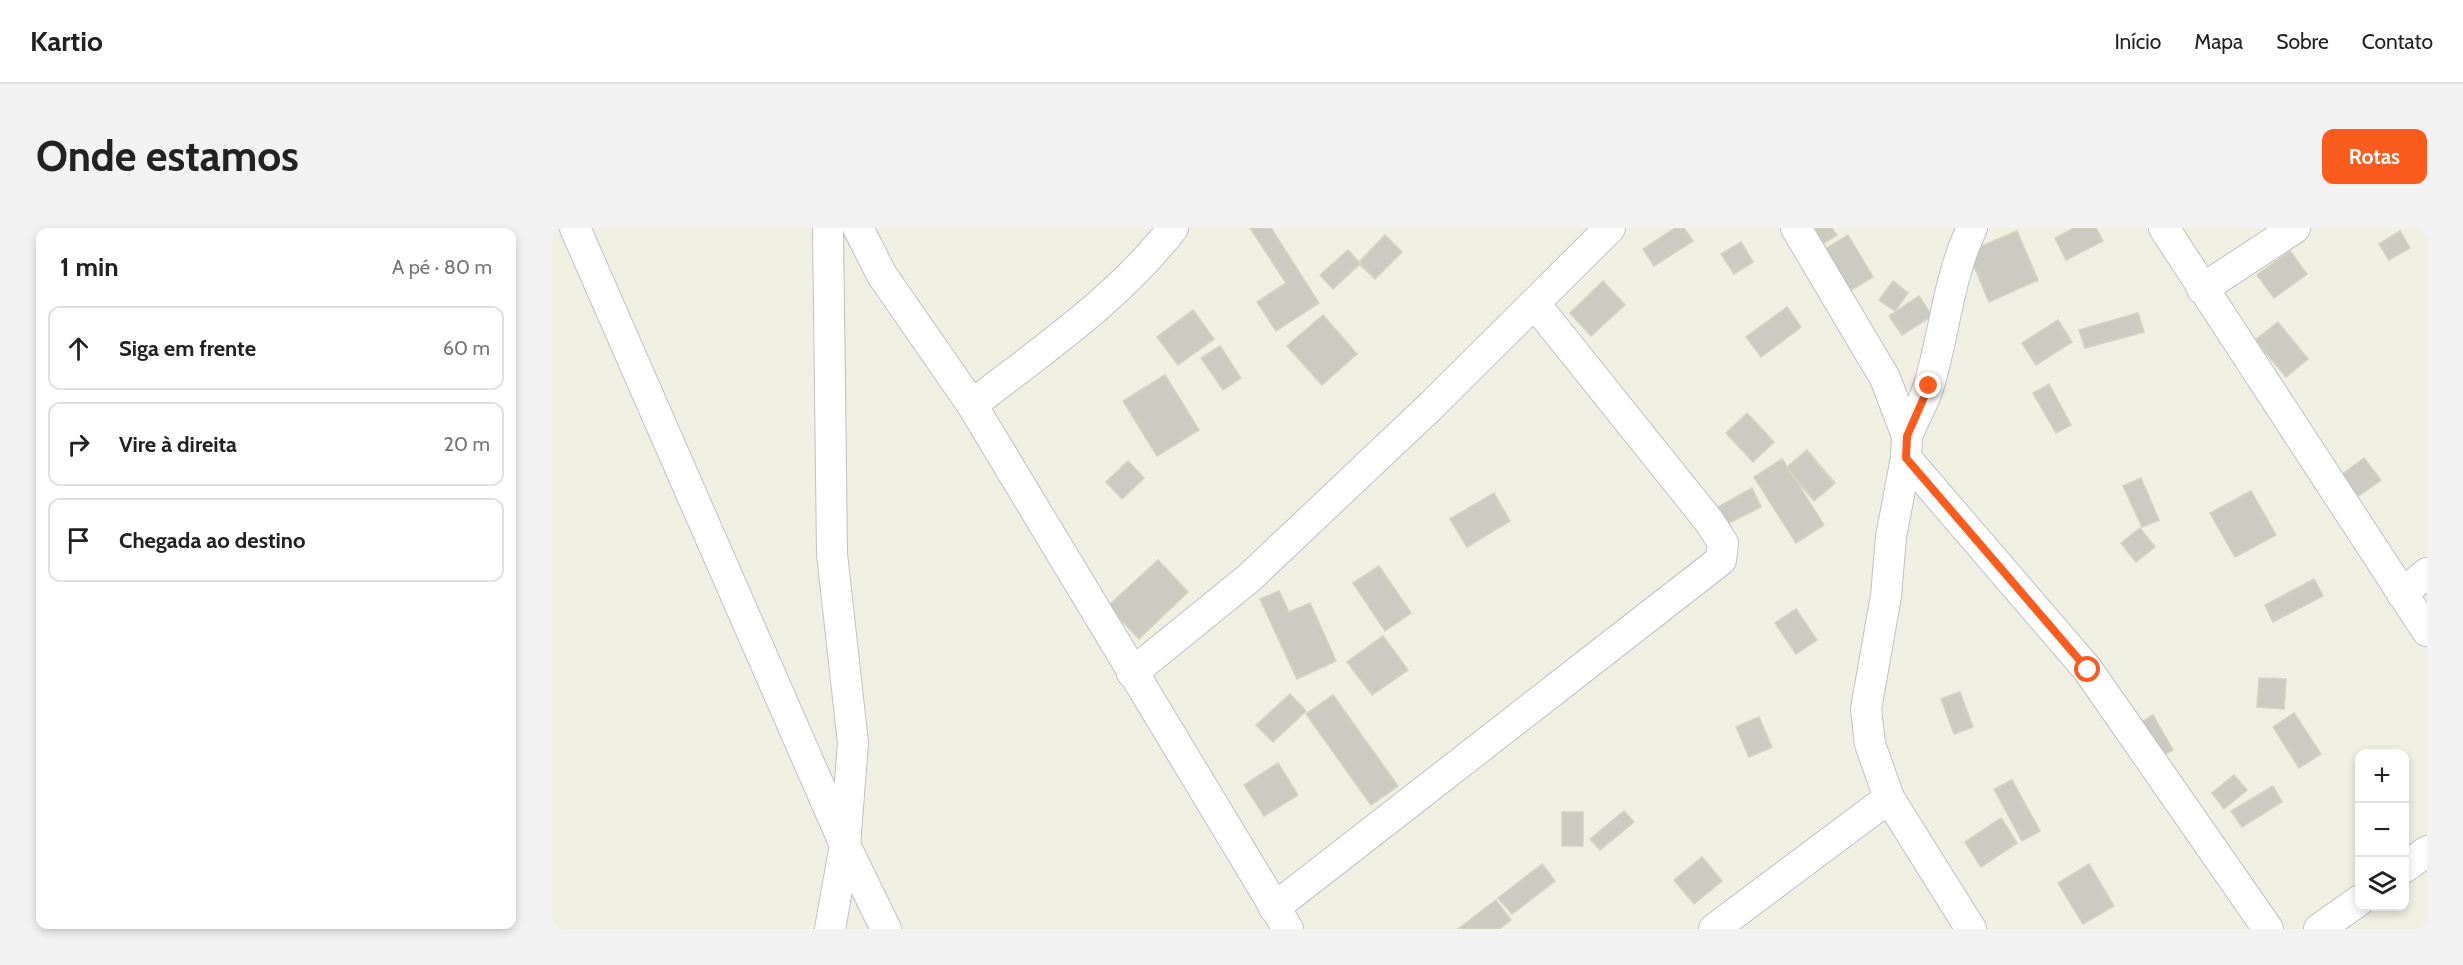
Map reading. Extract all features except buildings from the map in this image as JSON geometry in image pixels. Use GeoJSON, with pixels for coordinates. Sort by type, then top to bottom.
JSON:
{"type":"FeatureCollection","features":[{"type":"Feature","properties":{"kind":"street"},"geometry":{"type":"LineString","coordinates":[[575,228],[844,845],[886,929]]}},
{"type":"Feature","properties":{"kind":"street"},"geometry":{"type":"LineString","coordinates":[[828,228],[832,554],[853,743],[844,845],[830,929]]}},
{"type":"Feature","properties":{"kind":"street"},"geometry":{"type":"LineString","coordinates":[[858,228],[882,275],[972,405],[1281,918],[1721,560],[1723,543],[1709,521],[1535,304]]}},
{"type":"Feature","properties":{"kind":"street"},"geometry":{"type":"LineString","coordinates":[[972,405],[1114,293],[1155,251],[1173,228]]}},
{"type":"Feature","properties":{"kind":"street"},"geometry":{"type":"LineString","coordinates":[[1132,673],[1249,578],[1535,304],[1610,228]]}},
{"type":"Feature","properties":{"kind":"street"},"geometry":{"type":"LineString","coordinates":[[1796,228],[1885,378],[1906,447],[2088,670],[2268,929]]}},
{"type":"Feature","properties":{"kind":"street"},"geometry":{"type":"LineString","coordinates":[[1971,929],[1889,798],[1870,744],[1866,709],[1886,596],[1891,537],[1906,447],[1929,386],[1961,250],[1972,228]]}},
{"type":"Feature","properties":{"kind":"street"},"geometry":{"type":"LineString","coordinates":[[2164,228],[2427,631]]}},
{"type":"Feature","properties":{"kind":"street"},"geometry":{"type":"LineString","coordinates":[[2202,289],[2295,228]]}},
{"type":"Feature","properties":{"kind":"street"},"geometry":{"type":"LineString","coordinates":[[2402,594],[2427,573]]}},
{"type":"Feature","properties":{"kind":"street"},"geometry":{"type":"LineString","coordinates":[[1714,929],[1889,798]]}},
{"type":"Feature","properties":{"kind":"street"},"geometry":{"type":"LineString","coordinates":[[2409,864],[2427,851]]}},
{"type":"Feature","properties":{"kind":"street"},"geometry":{"type":"LineString","coordinates":[[2319,929],[2355,904]]}},
{"type":"Feature","properties":{"kind":"route"},"geometry":{"type":"LineString","coordinates":[[1929,386],[1907,436],[1906,458],[2088,670]]}}]}
